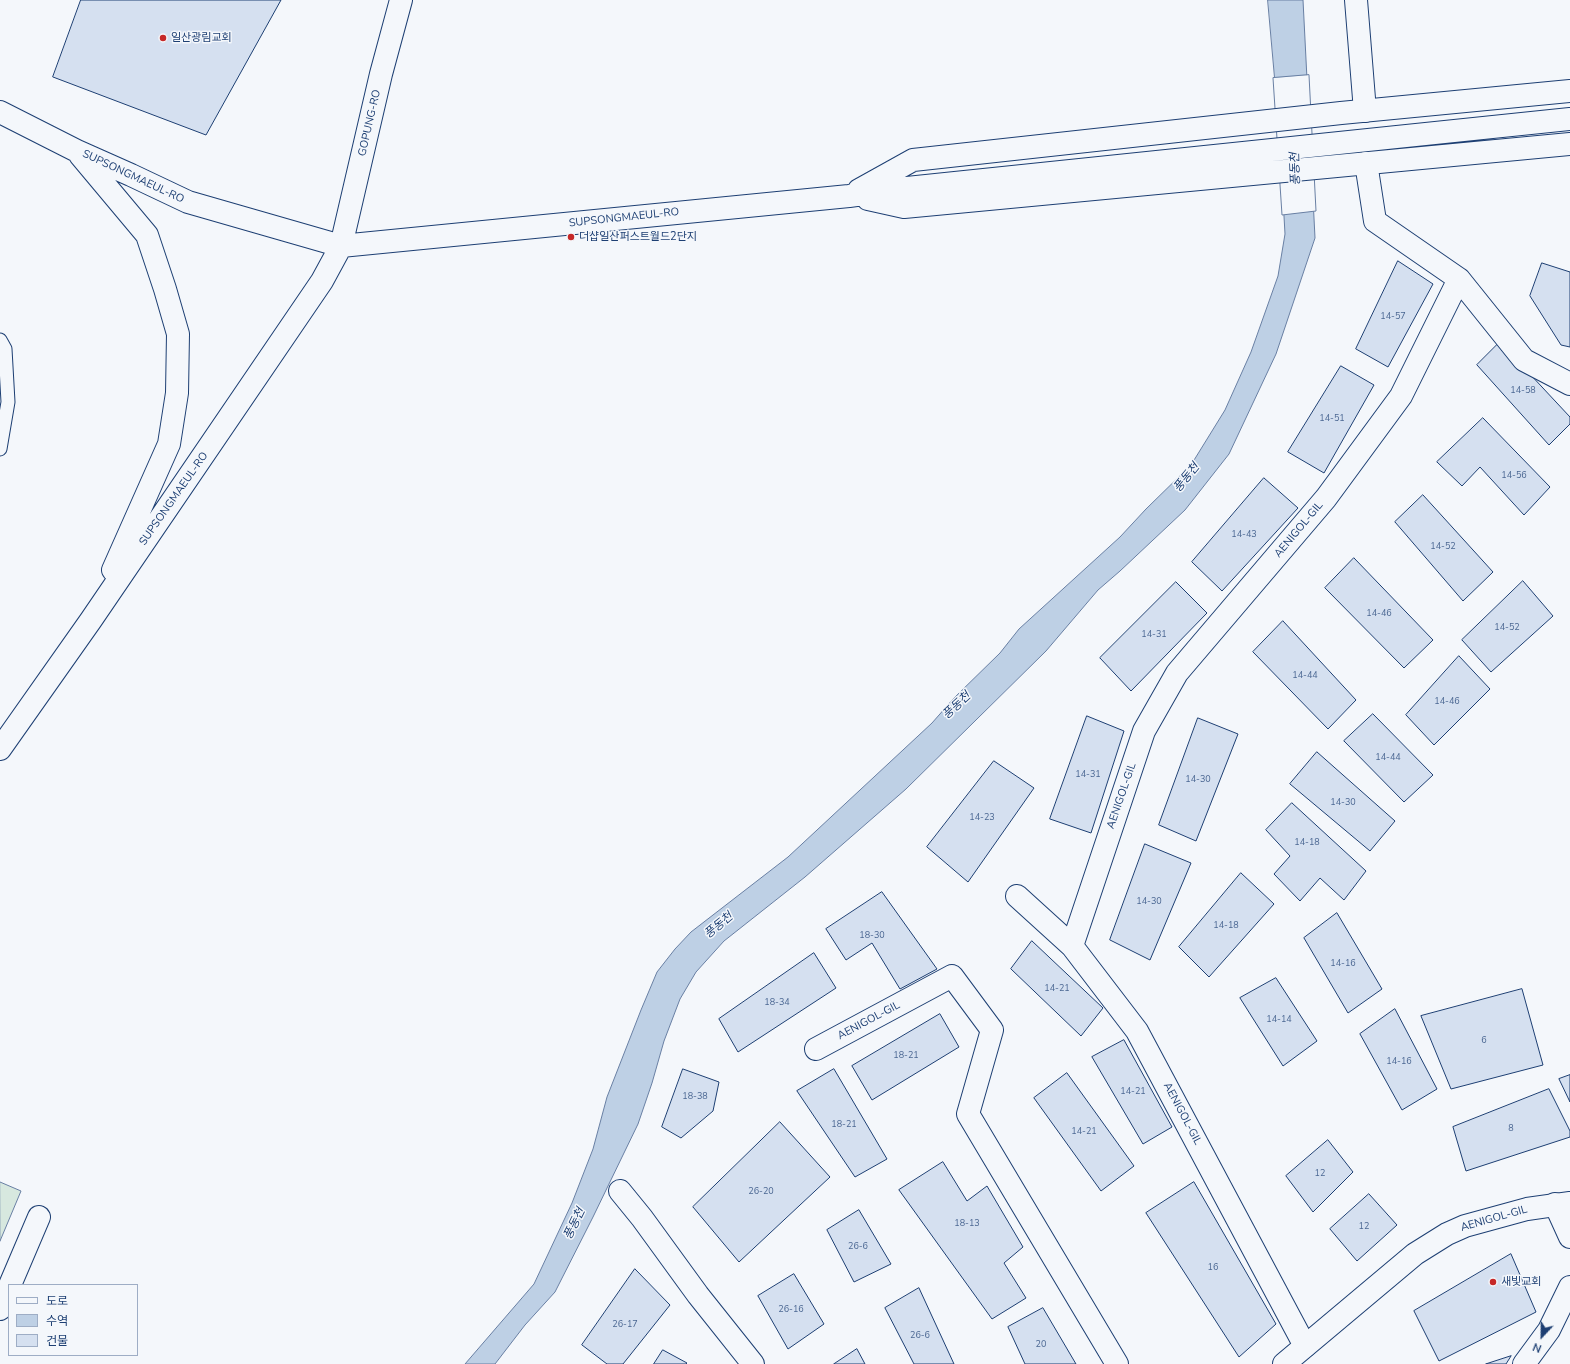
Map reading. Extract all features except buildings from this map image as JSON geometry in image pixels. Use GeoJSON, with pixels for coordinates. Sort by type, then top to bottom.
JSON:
{"type":"FeatureCollection","features":[{"type":"Feature","properties":{"kind":"main road","name":"GOPUNG-RO"},"geometry":{"type":"LineString","coordinates":[[341,246],[381,74],[400,0]]}},
{"type":"Feature","properties":{"kind":"main road"},"geometry":{"type":"LineString","coordinates":[[1356,0],[1365,111]]}},
{"type":"Feature","properties":{"kind":"main road"},"geometry":{"type":"LineString","coordinates":[[849,196],[912,160],[1341,113],[1570,91]]}},
{"type":"Feature","properties":{"kind":"main road","name":"SUPSONGMAEUL-RO"},"geometry":{"type":"LineString","coordinates":[[0,112],[77,151],[131,174],[188,202],[341,246],[849,196],[907,188],[1570,119]]}},
{"type":"Feature","properties":{"kind":"main road"},"geometry":{"type":"LineString","coordinates":[[849,196],[904,207],[1355,163],[1570,144]]}},
{"type":"Feature","properties":{"kind":"main road"},"geometry":{"type":"LineString","coordinates":[[77,151],[147,236],[178,334],[177,393],[169,444],[91,620]]}},
{"type":"Feature","properties":{"kind":"main road"},"geometry":{"type":"LineString","coordinates":[[1355,163],[1375,221],[1459,279],[1524,360],[1570,384]]}},
{"type":"Feature","properties":{"kind":"main road","name":"SUPSONGMAEUL-RO"},"geometry":{"type":"LineString","coordinates":[[0,749],[91,620],[322,281],[341,246]]}},
{"type":"Feature","properties":{"kind":"main road","name":"AENIGOL-GIL"},"geometry":{"type":"LineString","coordinates":[[1305,1346],[1137,1031],[1072,946],[1144,732],[1177,673],[1326,498],[1401,396],[1459,279]]}},
{"type":"Feature","properties":{"kind":"main road"},"geometry":{"type":"LineString","coordinates":[[1017,896],[1072,946]]}},
{"type":"Feature","properties":{"kind":"main road","name":"AENIGOL-GIL"},"geometry":{"type":"LineString","coordinates":[[816,1049],[952,976],[992,1030],[968,1114],[1117,1364]]}},
{"type":"Feature","properties":{"kind":"main road"},"geometry":{"type":"LineString","coordinates":[[620,1191],[642,1218],[698,1295],[753,1364]]}},
{"type":"Feature","properties":{"kind":"main road","name":"AENIGOL-GIL"},"geometry":{"type":"LineString","coordinates":[[1284,1364],[1415,1254],[1448,1234],[1465,1226],[1527,1209],[1562,1203],[1570,1237]]}},
{"type":"Feature","properties":{"kind":"main road"},"geometry":{"type":"LineString","coordinates":[[11,1284],[39,1217]]}},
{"type":"Feature","properties":{"kind":"main road"},"geometry":{"type":"LineString","coordinates":[[0,1309],[8,1291]]}},
{"type":"Feature","properties":{"kind":"main road"},"geometry":{"type":"LineString","coordinates":[[1524,1364],[1549,1330],[1569,1293]]}},
{"type":"Feature","properties":{"kind":"lane"},"geometry":{"type":"LineString","coordinates":[[0,340],[5,349],[8,402],[0,449]]}},
{"type":"Feature","properties":{"kind":"shaded area"},"geometry":{"type":"Polygon","coordinates":[[[0,1182],[21,1191],[0,1241],[0,1182]]]}},
{"type":"Feature","properties":{"kind":"water","name":"풍동천"},"geometry":{"type":"Polygon","coordinates":[[[1268,0],[1303,0],[1315,238],[1276,354],[1229,454],[1185,510],[1098,590],[1046,651],[906,789],[805,877],[724,941],[696,972],[680,999],[664,1041],[638,1124],[555,1292],[525,1325],[495,1364],[465,1364],[534,1284],[572,1203],[593,1149],[607,1097],[641,1010],[657,972],[675,949],[691,932],[788,857],[932,723],[954,698],[1000,653],[1019,629],[1120,537],[1191,465],[1225,410],[1251,352],[1278,276],[1285,234],[1279,128],[1268,0]]]}},
{"type":"Feature","properties":{"kind":"pier"},"geometry":{"type":"Polygon","coordinates":[[[1309,75],[1316,211],[1282,215],[1273,78],[1309,75]]]}},
{"type":"Feature","properties":{"kind":"place","name":"일산광림교회"},"geometry":{"type":"Point","coordinates":[163,38]}},
{"type":"Feature","properties":{"kind":"place","name":"더샵일산퍼스트월드2단지"},"geometry":{"type":"Point","coordinates":[571,237]}},
{"type":"Feature","properties":{"kind":"place","name":"새빛교회"},"geometry":{"type":"Point","coordinates":[1493,1282]}}]}
